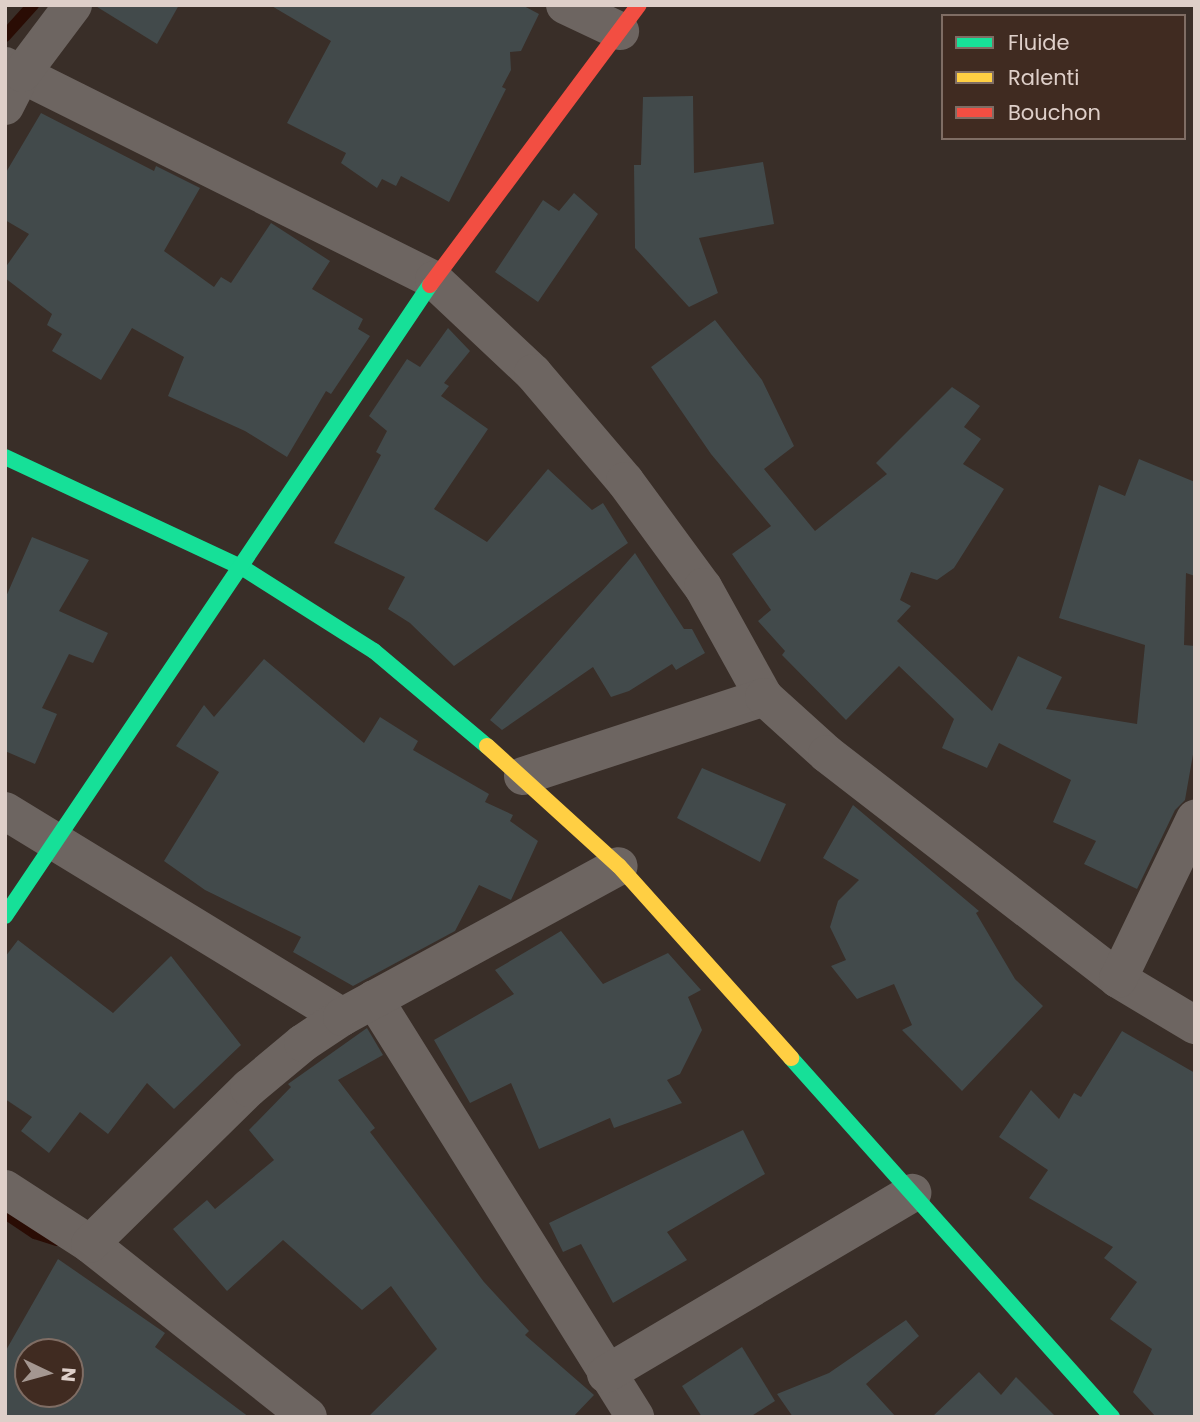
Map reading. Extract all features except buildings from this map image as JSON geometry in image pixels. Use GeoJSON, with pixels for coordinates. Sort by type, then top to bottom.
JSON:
{"type":"FeatureCollection","features":[{"type":"Feature","properties":{"kind":"street"},"geometry":{"type":"LineString","coordinates":[[73,5],[11,82],[434,280],[533,373],[625,481],[703,587],[764,697],[827,754],[1118,979],[1195,1024]]}},
{"type":"Feature","properties":{"kind":"street"},"geometry":{"type":"LineString","coordinates":[[5,916],[243,568],[434,280],[630,18],[565,5]]}},
{"type":"Feature","properties":{"kind":"street"},"geometry":{"type":"LineString","coordinates":[[5,457],[243,568],[374,651],[523,776],[619,866],[1112,1417]]}},
{"type":"Feature","properties":{"kind":"street"},"geometry":{"type":"LineString","coordinates":[[523,776],[764,697]]}},
{"type":"Feature","properties":{"kind":"street"},"geometry":{"type":"LineString","coordinates":[[5,811],[358,1008],[635,1417]]}},
{"type":"Feature","properties":{"kind":"street"},"geometry":{"type":"LineString","coordinates":[[1118,979],[1195,819]]}},
{"type":"Feature","properties":{"kind":"street"},"geometry":{"type":"LineString","coordinates":[[90,1244],[249,1088],[358,1008],[619,866]]}},
{"type":"Feature","properties":{"kind":"street"},"geometry":{"type":"LineString","coordinates":[[5,1189],[90,1244],[309,1417]]}},
{"type":"Feature","properties":{"kind":"street"},"geometry":{"type":"LineString","coordinates":[[606,1374],[912,1193]]}},
{"type":"Feature","properties":{"kind":"waterway"},"geometry":{"type":"LineString","coordinates":[[5,36],[33,5]]}},
{"type":"Feature","properties":{"kind":"waterway"},"geometry":{"type":"LineString","coordinates":[[5,1213],[35,1233],[57,1240]]}},
{"type":"Feature","properties":{"kind":"traffic: fast"},"geometry":{"type":"LineString","coordinates":[[5,916],[430,285]]}},
{"type":"Feature","properties":{"kind":"traffic: fast"},"geometry":{"type":"LineString","coordinates":[[5,457],[243,568],[374,651],[487,746]]}},
{"type":"Feature","properties":{"kind":"traffic: fast"},"geometry":{"type":"LineString","coordinates":[[791,1058],[1112,1417]]}},
{"type":"Feature","properties":{"kind":"traffic: slow"},"geometry":{"type":"LineString","coordinates":[[487,746],[619,866],[791,1058]]}},
{"type":"Feature","properties":{"kind":"traffic: jam"},"geometry":{"type":"LineString","coordinates":[[430,285],[639,5]]}}]}
